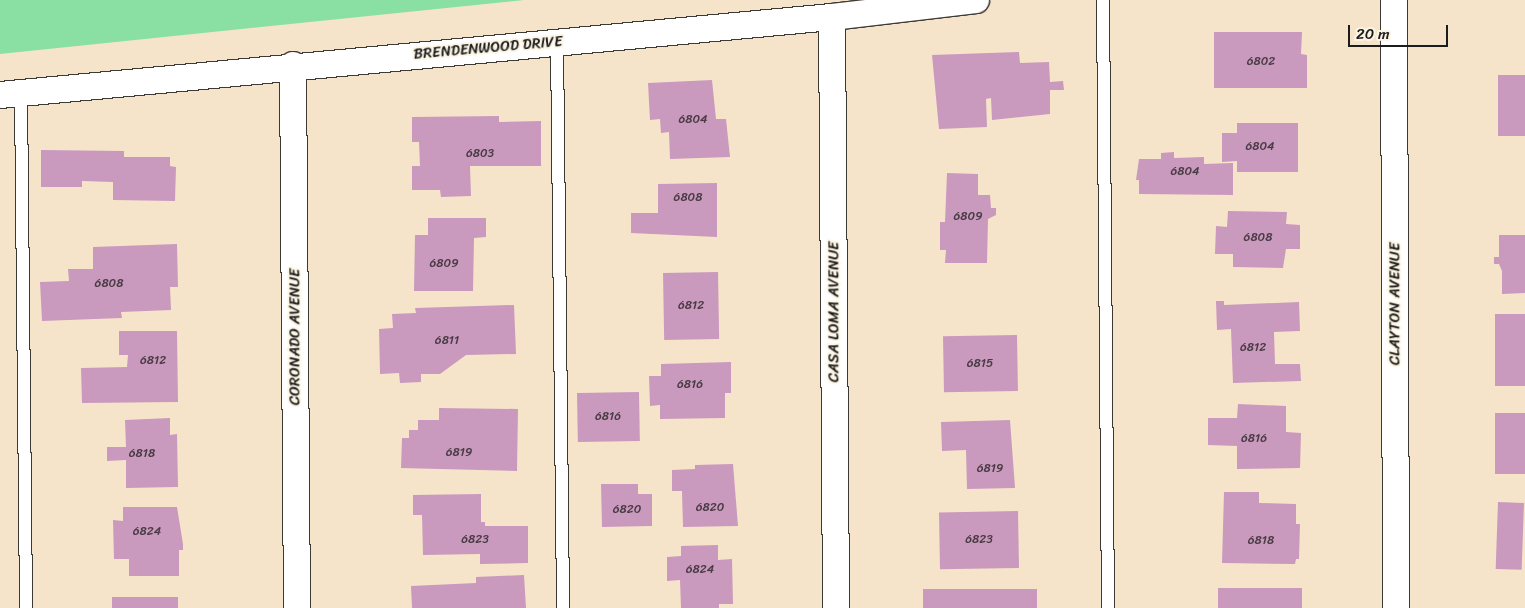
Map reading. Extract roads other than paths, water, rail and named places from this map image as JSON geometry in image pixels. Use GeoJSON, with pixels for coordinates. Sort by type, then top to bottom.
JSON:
{"type":"FeatureCollection","features":[{"type":"Feature","properties":{"kind":"street","name":"BRENDENWOOD DRIVE"},"geometry":{"type":"LineString","coordinates":[[10,94],[293,65],[832,17],[976,0]]}},
{"type":"Feature","properties":{"kind":"street","name":"CLAYTON AVENUE"},"geometry":{"type":"LineString","coordinates":[[1394,0],[1396,608]]}},
{"type":"Feature","properties":{"kind":"street","name":"CASA LOMA AVENUE"},"geometry":{"type":"LineString","coordinates":[[832,17],[836,608]]}},
{"type":"Feature","properties":{"kind":"street","name":"CORONADO AVENUE"},"geometry":{"type":"LineString","coordinates":[[293,65],[298,608]]}},
{"type":"Feature","properties":{"kind":"lane"},"geometry":{"type":"LineString","coordinates":[[1103,0],[1108,608]]}},
{"type":"Feature","properties":{"kind":"lane"},"geometry":{"type":"LineString","coordinates":[[557,41],[563,608]]}},
{"type":"Feature","properties":{"kind":"lane"},"geometry":{"type":"LineString","coordinates":[[10,94],[26,608]]}}]}
